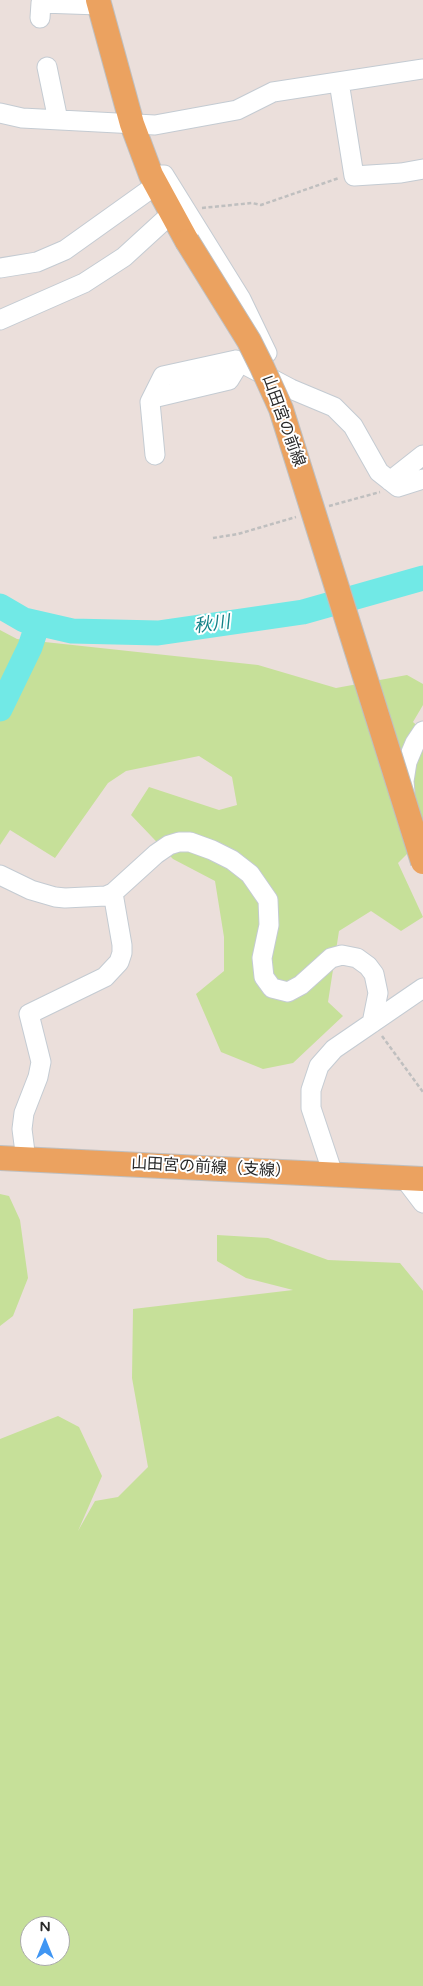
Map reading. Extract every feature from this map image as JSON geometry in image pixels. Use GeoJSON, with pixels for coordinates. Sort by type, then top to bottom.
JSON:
{"type":"FeatureCollection","features":[{"type":"Feature","properties":{"kind":"main road","name":"山田宮の前線"},"geometry":{"type":"LineString","coordinates":[[98,3],[132,124],[154,180],[178,212],[187,241],[249,341],[281,409],[423,862]]}},
{"type":"Feature","properties":{"kind":"main road","name":"山田宮の前線（支線）"},"geometry":{"type":"LineString","coordinates":[[0,1158],[413,1178]]}},
{"type":"Feature","properties":{"kind":"street"},"geometry":{"type":"LineString","coordinates":[[40,18],[41,3],[98,3]]}},
{"type":"Feature","properties":{"kind":"street"},"geometry":{"type":"LineString","coordinates":[[47,67],[58,120]]}},
{"type":"Feature","properties":{"kind":"street"},"geometry":{"type":"LineString","coordinates":[[0,113],[22,118],[155,125],[237,110],[272,92],[423,70]]}},
{"type":"Feature","properties":{"kind":"street"},"geometry":{"type":"LineString","coordinates":[[338,82],[354,176],[401,173],[423,169]]}},
{"type":"Feature","properties":{"kind":"street"},"geometry":{"type":"LineString","coordinates":[[0,268],[37,262],[65,250],[154,180]]}},
{"type":"Feature","properties":{"kind":"street"},"geometry":{"type":"LineString","coordinates":[[0,320],[84,283],[124,257],[178,212],[241,299],[282,383]]}},
{"type":"Feature","properties":{"kind":"street"},"geometry":{"type":"LineString","coordinates":[[156,455],[150,402],[163,376],[236,360],[291,389],[334,407],[353,426],[379,472],[394,484],[423,479]]}},
{"type":"Feature","properties":{"kind":"street"},"geometry":{"type":"LineString","coordinates":[[394,484],[423,455]]}},
{"type":"Feature","properties":{"kind":"street"},"geometry":{"type":"LineString","coordinates":[[423,731],[411,752],[404,781],[406,800],[411,814],[423,835]]}},
{"type":"Feature","properties":{"kind":"street"},"geometry":{"type":"LineString","coordinates":[[0,875],[31,890],[55,897],[95,898],[113,893],[156,854],[169,845],[179,842],[190,842],[225,857],[250,874],[268,900],[269,924],[262,958],[264,976],[272,988],[288,992],[301,985],[331,958],[342,955],[357,958],[368,966],[374,974],[378,993],[372,1023]]}},
{"type":"Feature","properties":{"kind":"street"},"geometry":{"type":"LineString","coordinates":[[26,1160],[22,1129],[24,1113],[38,1077],[41,1062],[29,1014],[105,977],[119,962],[122,945],[113,893]]}},
{"type":"Feature","properties":{"kind":"street"},"geometry":{"type":"LineString","coordinates":[[333,1174],[311,1108],[312,1084],[319,1066],[328,1055],[423,988]]}},
{"type":"Feature","properties":{"kind":"street"},"geometry":{"type":"LineString","coordinates":[[413,1178],[423,1203]]}},
{"type":"Feature","properties":{"kind":"path"},"geometry":{"type":"LineString","coordinates":[[178,212],[252,203],[261,204],[308,187],[349,175],[354,176]]}},
{"type":"Feature","properties":{"kind":"path"},"geometry":{"type":"LineString","coordinates":[[372,1023],[423,1092]]}},
{"type":"Feature","properties":{"kind":"green space"},"geometry":{"type":"Polygon","coordinates":[[[0,630],[17,639],[258,665],[336,688],[407,675],[423,684],[423,705],[413,722],[423,731],[423,838],[398,863],[423,917],[401,931],[371,911],[339,931],[328,1002],[343,1016],[293,1063],[263,1069],[221,1052],[196,994],[224,971],[224,937],[215,881],[173,859],[131,815],[149,787],[219,810],[237,805],[232,777],[199,756],[126,771],[108,783],[55,858],[10,830],[0,845],[0,630]]]}},
{"type":"Feature","properties":{"kind":"green space"},"geometry":{"type":"Polygon","coordinates":[[[0,1194],[9,1196],[20,1220],[28,1278],[13,1316],[0,1326],[0,1194]]]}},
{"type":"Feature","properties":{"kind":"green space"},"geometry":{"type":"Polygon","coordinates":[[[217,1235],[268,1238],[328,1260],[400,1263],[423,1291],[423,1986],[0,1986],[0,1439],[58,1416],[79,1427],[102,1476],[78,1531],[95,1501],[118,1497],[148,1467],[132,1378],[133,1309],[293,1290],[246,1278],[217,1261],[217,1235]]]}},
{"type":"Feature","properties":{"kind":"waterway","name":"秋川"},"geometry":{"type":"LineString","coordinates":[[0,606],[24,620],[72,631],[158,633],[303,612],[423,578]]}},
{"type":"Feature","properties":{"kind":"waterway"},"geometry":{"type":"LineString","coordinates":[[0,709],[30,647],[38,623]]}}]}
